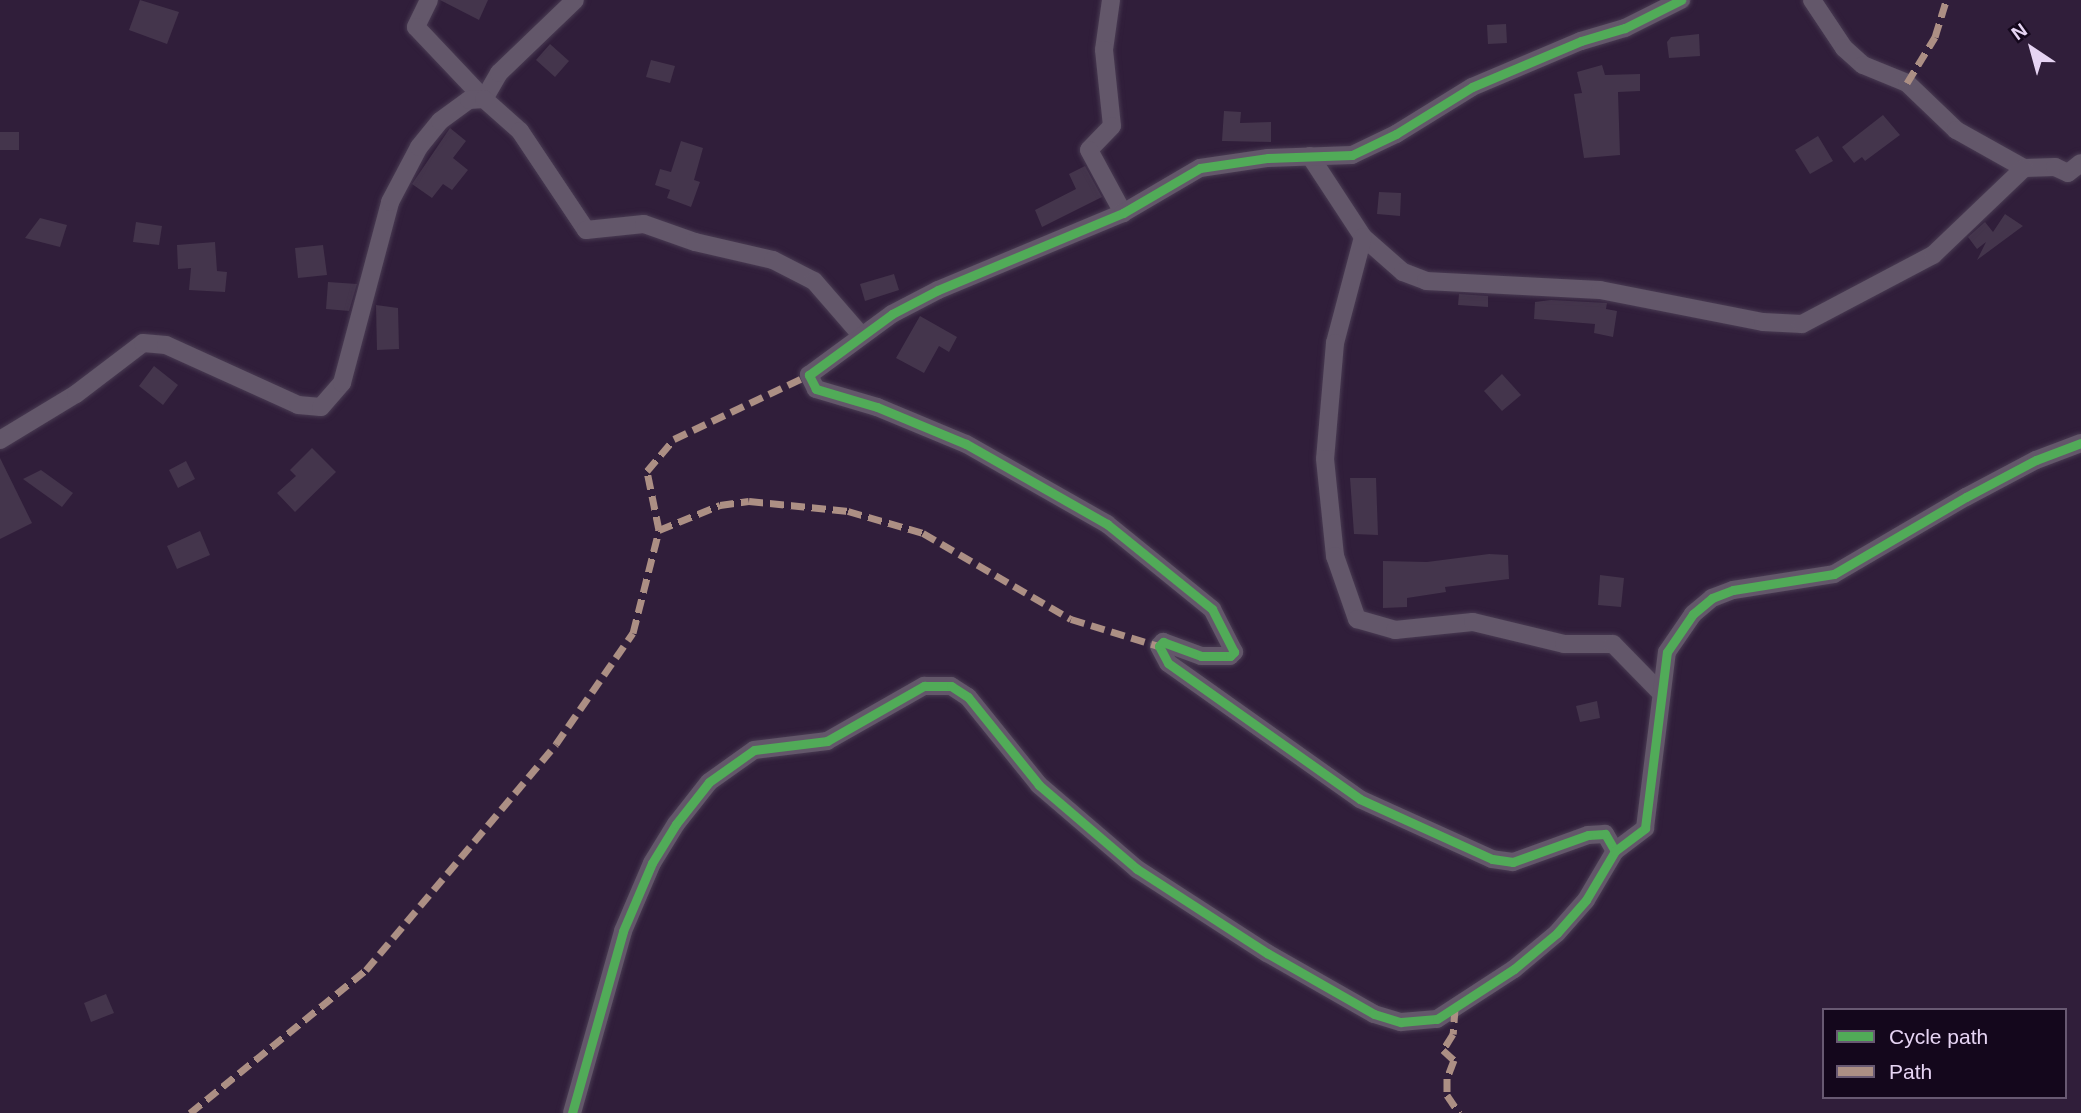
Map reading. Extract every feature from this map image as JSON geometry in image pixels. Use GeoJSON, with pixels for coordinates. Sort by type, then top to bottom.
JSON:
{"type":"FeatureCollection","features":[{"type":"Feature","properties":{"kind":"street"},"geometry":{"type":"LineString","coordinates":[[429,0],[415,27],[484,99],[520,131],[586,230],[644,223],[695,242],[773,260],[814,281],[860,334]]}},
{"type":"Feature","properties":{"kind":"street"},"geometry":{"type":"LineString","coordinates":[[484,99],[499,73],[575,0]]}},
{"type":"Feature","properties":{"kind":"street"},"geometry":{"type":"LineString","coordinates":[[1111,0],[1104,50],[1112,126],[1088,150],[1123,213]]}},
{"type":"Feature","properties":{"kind":"street"},"geometry":{"type":"LineString","coordinates":[[1615,851],[1605,834],[1588,835],[1513,862],[1492,859],[1360,799],[1168,663],[1159,646],[1163,642],[1201,656],[1230,656],[1234,652],[1212,609],[1107,524],[966,444],[810,383],[809,375],[860,334],[938,290],[1123,213],[1200,168],[1310,156],[1352,155],[1396,134],[1472,87],[1581,41],[1625,28],[1681,0]]}},
{"type":"Feature","properties":{"kind":"street"},"geometry":{"type":"LineString","coordinates":[[1812,0],[1844,48],[1863,65],[1908,83],[1956,130],[2024,168],[2055,167],[2068,173],[2081,163]]}},
{"type":"Feature","properties":{"kind":"street"},"geometry":{"type":"LineString","coordinates":[[0,440],[76,394],[143,343],[166,345],[298,405],[321,407],[342,383],[390,202],[419,147],[440,121],[469,100],[484,99]]}},
{"type":"Feature","properties":{"kind":"street"},"geometry":{"type":"LineString","coordinates":[[1310,156],[1363,237],[1403,272],[1426,281],[1600,290],[1763,323],[1802,324],[1933,255],[2024,168]]}},
{"type":"Feature","properties":{"kind":"street"},"geometry":{"type":"LineString","coordinates":[[1363,237],[1330,368],[1325,459],[1335,556],[1357,618],[1395,630],[1473,622],[1564,644],[1613,644],[1661,693]]}},
{"type":"Feature","properties":{"kind":"street"},"geometry":{"type":"LineString","coordinates":[[572,1113],[623,931],[652,863],[676,824],[709,782],[754,750],[827,741],[924,686],[951,686],[968,697],[1039,785],[1137,869],[1266,953],[1374,1014],[1401,1022],[1437,1019],[1514,969],[1557,933],[1586,900],[1615,851],[1645,828],[1661,725],[1661,693],[1667,652],[1680,630],[1712,598],[1733,590],[1834,574],[1966,496],[2036,460],[2081,443]]}},
{"type":"Feature","properties":{"kind":"building"},"geometry":{"type":"Polygon","coordinates":[[[140,0],[179,12],[167,44],[129,30],[140,0]]]}},
{"type":"Feature","properties":{"kind":"building"},"geometry":{"type":"Polygon","coordinates":[[[440,0],[488,0],[479,20],[440,0]]]}},
{"type":"Feature","properties":{"kind":"building"},"geometry":{"type":"Polygon","coordinates":[[[1506,24],[1507,43],[1488,44],[1487,25],[1506,24]]]}},
{"type":"Feature","properties":{"kind":"building"},"geometry":{"type":"Polygon","coordinates":[[[1699,34],[1700,56],[1669,58],[1667,42],[1671,37],[1699,34]]]}},
{"type":"Feature","properties":{"kind":"building"},"geometry":{"type":"Polygon","coordinates":[[[550,44],[569,61],[555,77],[536,60],[550,44]]]}},
{"type":"Feature","properties":{"kind":"building"},"geometry":{"type":"Polygon","coordinates":[[[651,60],[675,66],[670,83],[646,77],[651,60]]]}},
{"type":"Feature","properties":{"kind":"building"},"geometry":{"type":"Polygon","coordinates":[[[1602,65],[1605,75],[1640,74],[1640,91],[1618,92],[1620,155],[1584,158],[1574,94],[1582,93],[1577,72],[1602,65]]]}},
{"type":"Feature","properties":{"kind":"building"},"geometry":{"type":"Polygon","coordinates":[[[1224,111],[1241,112],[1240,123],[1271,122],[1271,142],[1222,141],[1224,111]]]}},
{"type":"Feature","properties":{"kind":"building"},"geometry":{"type":"Polygon","coordinates":[[[1883,115],[1900,135],[1865,161],[1862,157],[1854,163],[1842,147],[1883,115]]]}},
{"type":"Feature","properties":{"kind":"building"},"geometry":{"type":"Polygon","coordinates":[[[450,128],[466,141],[453,158],[468,170],[452,190],[443,184],[432,198],[412,184],[450,128]]]}},
{"type":"Feature","properties":{"kind":"building"},"geometry":{"type":"Polygon","coordinates":[[[0,132],[19,132],[19,150],[0,150],[0,132]]]}},
{"type":"Feature","properties":{"kind":"building"},"geometry":{"type":"Polygon","coordinates":[[[1818,136],[1833,161],[1810,174],[1795,150],[1818,136]]]}},
{"type":"Feature","properties":{"kind":"building"},"geometry":{"type":"Polygon","coordinates":[[[681,141],[703,148],[694,180],[700,182],[691,207],[667,198],[670,190],[655,185],[660,169],[671,172],[681,141]]]}},
{"type":"Feature","properties":{"kind":"building"},"geometry":{"type":"Polygon","coordinates":[[[1085,166],[1102,197],[1042,227],[1035,210],[1076,189],[1069,174],[1085,166]]]}},
{"type":"Feature","properties":{"kind":"building"},"geometry":{"type":"Polygon","coordinates":[[[1379,192],[1401,193],[1400,216],[1377,214],[1379,192]]]}},
{"type":"Feature","properties":{"kind":"building"},"geometry":{"type":"Polygon","coordinates":[[[2005,214],[2023,226],[1977,260],[1986,242],[1977,249],[1968,237],[1985,222],[1993,232],[2005,214]]]}},
{"type":"Feature","properties":{"kind":"building"},"geometry":{"type":"Polygon","coordinates":[[[40,218],[67,225],[60,247],[25,238],[40,218]]]}},
{"type":"Feature","properties":{"kind":"building"},"geometry":{"type":"Polygon","coordinates":[[[136,222],[162,226],[159,245],[133,242],[136,222]]]}},
{"type":"Feature","properties":{"kind":"building"},"geometry":{"type":"Polygon","coordinates":[[[215,242],[217,271],[227,272],[225,292],[189,290],[191,268],[178,269],[177,245],[215,242]]]}},
{"type":"Feature","properties":{"kind":"building"},"geometry":{"type":"Polygon","coordinates":[[[323,245],[327,275],[298,278],[295,248],[323,245]]]}},
{"type":"Feature","properties":{"kind":"building"},"geometry":{"type":"Polygon","coordinates":[[[894,274],[899,290],[865,301],[860,284],[894,274]]]}},
{"type":"Feature","properties":{"kind":"building"},"geometry":{"type":"Polygon","coordinates":[[[328,282],[357,284],[349,311],[326,309],[328,282]]]}},
{"type":"Feature","properties":{"kind":"building"},"geometry":{"type":"Polygon","coordinates":[[[1459,294],[1488,296],[1488,307],[1458,305],[1459,294]]]}},
{"type":"Feature","properties":{"kind":"building"},"geometry":{"type":"Polygon","coordinates":[[[1551,300],[1607,303],[1606,309],[1617,311],[1613,337],[1594,333],[1595,324],[1534,319],[1535,302],[1551,300]]]}},
{"type":"Feature","properties":{"kind":"building"},"geometry":{"type":"Polygon","coordinates":[[[376,305],[398,308],[399,349],[377,350],[376,305]]]}},
{"type":"Feature","properties":{"kind":"building"},"geometry":{"type":"Polygon","coordinates":[[[920,316],[957,337],[949,352],[939,346],[924,373],[896,358],[920,316]]]}},
{"type":"Feature","properties":{"kind":"building"},"geometry":{"type":"Polygon","coordinates":[[[154,366],[178,385],[163,405],[139,386],[154,366]]]}},
{"type":"Feature","properties":{"kind":"building"},"geometry":{"type":"Polygon","coordinates":[[[1502,374],[1521,395],[1502,411],[1484,391],[1502,374]]]}},
{"type":"Feature","properties":{"kind":"building"},"geometry":{"type":"Polygon","coordinates":[[[312,448],[336,472],[295,512],[277,493],[296,476],[290,470],[312,448]]]}},
{"type":"Feature","properties":{"kind":"building"},"geometry":{"type":"Polygon","coordinates":[[[0,458],[32,523],[0,539],[0,458]]]}},
{"type":"Feature","properties":{"kind":"building"},"geometry":{"type":"Polygon","coordinates":[[[186,461],[195,479],[178,488],[169,470],[186,461]]]}},
{"type":"Feature","properties":{"kind":"building"},"geometry":{"type":"Polygon","coordinates":[[[41,470],[73,493],[62,507],[23,479],[41,470]]]}},
{"type":"Feature","properties":{"kind":"building"},"geometry":{"type":"Polygon","coordinates":[[[1350,478],[1376,478],[1378,535],[1354,534],[1350,478]]]}},
{"type":"Feature","properties":{"kind":"building"},"geometry":{"type":"Polygon","coordinates":[[[200,531],[210,555],[177,569],[167,546],[200,531]]]}},
{"type":"Feature","properties":{"kind":"building"},"geometry":{"type":"Polygon","coordinates":[[[1489,554],[1508,555],[1509,579],[1445,587],[1446,592],[1407,598],[1407,607],[1383,608],[1383,561],[1427,562],[1489,554]]]}},
{"type":"Feature","properties":{"kind":"building"},"geometry":{"type":"Polygon","coordinates":[[[1600,575],[1624,578],[1621,607],[1598,605],[1600,575]]]}},
{"type":"Feature","properties":{"kind":"building"},"geometry":{"type":"Polygon","coordinates":[[[1597,701],[1600,718],[1580,722],[1576,706],[1597,701]]]}},
{"type":"Feature","properties":{"kind":"building"},"geometry":{"type":"Polygon","coordinates":[[[106,994],[114,1013],[91,1022],[84,1003],[106,994]]]}},
{"type":"Feature","properties":{"kind":"marked path"},"geometry":{"type":"LineString","coordinates":[[1907,83],[1935,37],[1946,0]]}},
{"type":"Feature","properties":{"kind":"marked path"},"geometry":{"type":"LineString","coordinates":[[190,1113],[366,970],[556,744],[633,633],[659,530],[647,471],[674,439],[809,375]]}},
{"type":"Feature","properties":{"kind":"marked path"},"geometry":{"type":"LineString","coordinates":[[659,530],[720,505],[749,501],[848,511],[923,533],[1071,619],[1159,646]]}},
{"type":"Feature","properties":{"kind":"marked path"},"geometry":{"type":"LineString","coordinates":[[1455,1008],[1453,1034],[1443,1050],[1454,1060],[1447,1078],[1447,1095],[1459,1113]]}},
{"type":"Feature","properties":{"kind":"cycle path"},"geometry":{"type":"LineString","coordinates":[[1615,851],[1605,834],[1588,835],[1513,862],[1492,859],[1360,799],[1168,663],[1159,646],[1163,642],[1201,656],[1230,656],[1234,652],[1212,609],[1107,524],[966,444],[877,407],[816,389],[809,375],[892,314],[938,290],[1123,213],[1200,168],[1268,158],[1352,155],[1396,134],[1472,87],[1581,41],[1625,28],[1681,0]]}},
{"type":"Feature","properties":{"kind":"cycle path"},"geometry":{"type":"LineString","coordinates":[[572,1113],[623,931],[652,863],[676,824],[709,782],[754,750],[827,741],[924,686],[951,686],[968,697],[1039,785],[1137,869],[1267,953],[1374,1014],[1401,1022],[1437,1019],[1514,969],[1557,933],[1586,900],[1615,851],[1645,828],[1667,652],[1693,614],[1712,598],[1733,590],[1834,574],[1966,497],[2036,460],[2081,443]]}}]}
